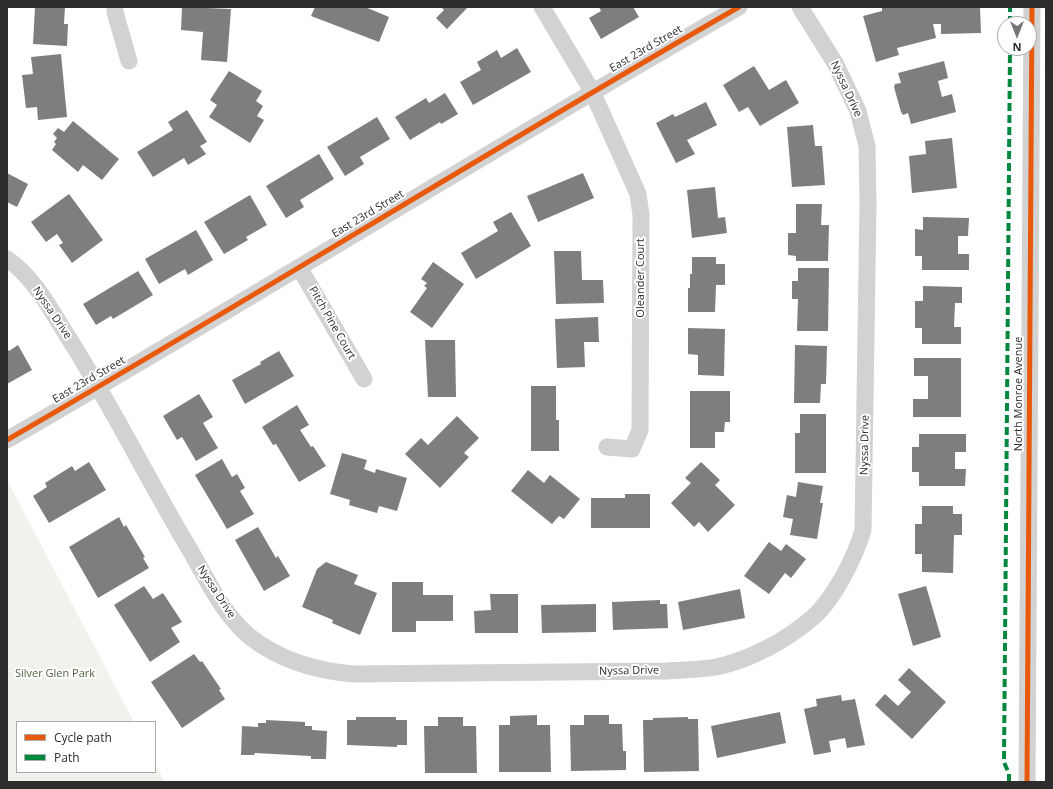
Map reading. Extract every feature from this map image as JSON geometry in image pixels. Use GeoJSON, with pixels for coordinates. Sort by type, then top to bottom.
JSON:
{"type":"FeatureCollection","features":[{"type":"Feature","properties":{"kind":"street"},"geometry":{"type":"LineString","coordinates":[[115,7],[115,12],[129,61]]}},
{"type":"Feature","properties":{"kind":"street"},"geometry":{"type":"LineString","coordinates":[[542,7],[592,91]]}},
{"type":"Feature","properties":{"kind":"street","name":"East 23rd Street"},"geometry":{"type":"LineString","coordinates":[[7,440],[592,91],[739,7]]}},
{"type":"Feature","properties":{"kind":"street","name":"Nyssa Drive"},"geometry":{"type":"LineString","coordinates":[[7,259],[18,266],[41,295],[99,386],[167,512],[218,598],[233,620],[255,640],[270,650],[287,659],[330,672],[354,674],[667,671],[716,667],[736,661],[776,643],[812,619],[826,603],[848,568],[860,543],[864,530],[868,204],[867,146],[855,104],[835,64],[800,7]]}},
{"type":"Feature","properties":{"kind":"street","name":"North Monroe Avenue"},"geometry":{"type":"LineString","coordinates":[[1027,782],[1032,7]]}},
{"type":"Feature","properties":{"kind":"street","name":"Oleander Court"},"geometry":{"type":"LineString","coordinates":[[592,91],[638,194],[642,215],[640,430],[632,449],[606,447]]}},
{"type":"Feature","properties":{"kind":"street","name":"Pitch Pine Court"},"geometry":{"type":"LineString","coordinates":[[299,267],[364,379]]}},
{"type":"Feature","properties":{"kind":"green space","name":"Silver Glen Park"},"geometry":{"type":"Polygon","coordinates":[[[7,480],[133,721],[16,721],[16,773],[156,773],[156,765],[165,782],[7,782],[7,480]]]}},
{"type":"Feature","properties":{"kind":"building"},"geometry":{"type":"Polygon","coordinates":[[[35,7],[65,7],[64,24],[68,24],[67,46],[33,44],[35,7]]]}},
{"type":"Feature","properties":{"kind":"building"},"geometry":{"type":"Polygon","coordinates":[[[182,7],[231,9],[227,62],[201,60],[203,32],[181,30],[182,7]]]}},
{"type":"Feature","properties":{"kind":"building"},"geometry":{"type":"Polygon","coordinates":[[[315,7],[365,7],[389,17],[379,42],[311,16],[315,7]]]}},
{"type":"Feature","properties":{"kind":"building"},"geometry":{"type":"Polygon","coordinates":[[[441,7],[468,7],[447,29],[436,18],[444,10],[441,7]]]}},
{"type":"Feature","properties":{"kind":"building"},"geometry":{"type":"Polygon","coordinates":[[[599,7],[633,7],[639,17],[601,39],[589,18],[601,11],[599,7]]]}},
{"type":"Feature","properties":{"kind":"building"},"geometry":{"type":"Polygon","coordinates":[[[882,7],[980,7],[981,33],[941,34],[941,24],[933,24],[936,38],[897,48],[899,55],[876,62],[863,16],[882,11],[882,7]]]}},
{"type":"Feature","properties":{"kind":"building"},"geometry":{"type":"Polygon","coordinates":[[[517,48],[531,72],[473,105],[460,82],[481,70],[477,62],[497,50],[501,58],[517,48]]]}},
{"type":"Feature","properties":{"kind":"building"},"geometry":{"type":"Polygon","coordinates":[[[61,54],[67,117],[38,120],[37,107],[26,108],[22,75],[33,74],[31,57],[61,54]]]}},
{"type":"Feature","properties":{"kind":"building"},"geometry":{"type":"Polygon","coordinates":[[[944,61],[948,78],[938,81],[942,97],[952,94],[956,112],[911,124],[908,113],[903,115],[901,112],[894,87],[895,84],[901,83],[898,73],[944,61]]]}},
{"type":"Feature","properties":{"kind":"building"},"geometry":{"type":"Polygon","coordinates":[[[754,66],[769,90],[786,80],[799,103],[760,126],[748,107],[739,112],[723,85],[754,66]]]}},
{"type":"Feature","properties":{"kind":"building"},"geometry":{"type":"Polygon","coordinates":[[[229,71],[262,91],[256,101],[263,106],[257,116],[264,120],[250,143],[209,117],[217,105],[210,100],[229,71]]]}},
{"type":"Feature","properties":{"kind":"building"},"geometry":{"type":"Polygon","coordinates":[[[445,93],[458,114],[441,124],[440,122],[410,140],[395,117],[426,98],[429,103],[445,93]]]}},
{"type":"Feature","properties":{"kind":"building"},"geometry":{"type":"Polygon","coordinates":[[[706,102],[717,125],[687,140],[695,154],[676,163],[656,123],[673,114],[675,117],[706,102]]]}},
{"type":"Feature","properties":{"kind":"building"},"geometry":{"type":"Polygon","coordinates":[[[187,110],[207,142],[200,146],[206,154],[188,165],[184,158],[153,177],[137,152],[173,130],[168,122],[187,110]]]}},
{"type":"Feature","properties":{"kind":"building"},"geometry":{"type":"Polygon","coordinates":[[[377,117],[390,139],[360,157],[364,164],[345,176],[327,147],[377,117]]]}},
{"type":"Feature","properties":{"kind":"building"},"geometry":{"type":"Polygon","coordinates":[[[73,121],[119,159],[102,180],[83,165],[78,172],[52,150],[56,144],[54,142],[57,138],[53,134],[58,128],[64,132],[73,121]]]}},
{"type":"Feature","properties":{"kind":"building"},"geometry":{"type":"Polygon","coordinates":[[[813,125],[815,146],[822,146],[825,185],[792,187],[787,127],[813,125]]]}},
{"type":"Feature","properties":{"kind":"building"},"geometry":{"type":"Polygon","coordinates":[[[952,138],[957,188],[912,193],[909,156],[926,154],[925,141],[952,138]]]}},
{"type":"Feature","properties":{"kind":"building"},"geometry":{"type":"Polygon","coordinates":[[[319,154],[334,179],[300,200],[304,207],[286,218],[266,186],[319,154]]]}},
{"type":"Feature","properties":{"kind":"building"},"geometry":{"type":"Polygon","coordinates":[[[7,173],[28,184],[17,207],[7,202],[7,173]]]}},
{"type":"Feature","properties":{"kind":"building"},"geometry":{"type":"Polygon","coordinates":[[[583,173],[594,198],[538,222],[527,196],[583,173]]]}},
{"type":"Feature","properties":{"kind":"building"},"geometry":{"type":"Polygon","coordinates":[[[715,187],[718,218],[725,217],[727,233],[692,238],[687,190],[715,187]]]}},
{"type":"Feature","properties":{"kind":"building"},"geometry":{"type":"Polygon","coordinates":[[[69,194],[103,240],[72,263],[59,245],[63,243],[57,234],[46,242],[31,222],[69,194]]]}},
{"type":"Feature","properties":{"kind":"building"},"geometry":{"type":"Polygon","coordinates":[[[250,195],[267,225],[246,237],[248,240],[224,254],[204,222],[250,195]]]}},
{"type":"Feature","properties":{"kind":"building"},"geometry":{"type":"Polygon","coordinates":[[[796,204],[822,204],[821,225],[829,225],[828,261],[796,261],[796,256],[788,255],[788,233],[796,233],[796,204]]]}},
{"type":"Feature","properties":{"kind":"building"},"geometry":{"type":"Polygon","coordinates":[[[511,212],[531,246],[476,279],[461,253],[498,231],[493,222],[511,212]]]}},
{"type":"Feature","properties":{"kind":"building"},"geometry":{"type":"Polygon","coordinates":[[[923,217],[969,218],[968,236],[958,236],[958,254],[969,254],[969,270],[922,270],[922,256],[915,256],[915,229],[923,230],[923,217]]]}},
{"type":"Feature","properties":{"kind":"building"},"geometry":{"type":"Polygon","coordinates":[[[196,230],[213,260],[188,275],[185,269],[159,284],[145,259],[196,230]]]}},
{"type":"Feature","properties":{"kind":"building"},"geometry":{"type":"Polygon","coordinates":[[[554,251],[581,251],[582,280],[603,280],[604,303],[556,304],[554,251]]]}},
{"type":"Feature","properties":{"kind":"building"},"geometry":{"type":"Polygon","coordinates":[[[692,257],[716,257],[716,264],[725,264],[725,285],[716,285],[715,312],[688,312],[688,288],[690,288],[690,274],[692,274],[692,257]]]}},
{"type":"Feature","properties":{"kind":"building"},"geometry":{"type":"Polygon","coordinates":[[[433,262],[464,284],[432,328],[410,312],[427,288],[424,286],[427,283],[421,279],[433,262]]]}},
{"type":"Feature","properties":{"kind":"building"},"geometry":{"type":"Polygon","coordinates":[[[798,268],[829,268],[828,331],[797,331],[798,299],[792,299],[792,281],[798,281],[798,268]]]}},
{"type":"Feature","properties":{"kind":"building"},"geometry":{"type":"Polygon","coordinates":[[[138,271],[153,295],[113,319],[111,316],[96,325],[83,304],[138,271]]]}},
{"type":"Feature","properties":{"kind":"building"},"geometry":{"type":"Polygon","coordinates":[[[923,286],[962,287],[962,303],[955,303],[954,327],[961,327],[961,344],[922,344],[922,328],[915,328],[915,301],[923,301],[923,286]]]}},
{"type":"Feature","properties":{"kind":"building"},"geometry":{"type":"Polygon","coordinates":[[[598,317],[599,342],[584,342],[585,367],[557,368],[555,319],[598,317]]]}},
{"type":"Feature","properties":{"kind":"building"},"geometry":{"type":"Polygon","coordinates":[[[688,328],[725,329],[724,376],[698,375],[698,355],[688,354],[688,328]]]}},
{"type":"Feature","properties":{"kind":"building"},"geometry":{"type":"Polygon","coordinates":[[[425,340],[455,340],[456,397],[428,397],[425,340]]]}},
{"type":"Feature","properties":{"kind":"building"},"geometry":{"type":"Polygon","coordinates":[[[18,345],[32,370],[7,384],[7,348],[9,351],[18,345]]]}},
{"type":"Feature","properties":{"kind":"building"},"geometry":{"type":"Polygon","coordinates":[[[795,345],[827,346],[826,384],[821,384],[820,403],[794,403],[795,345]]]}},
{"type":"Feature","properties":{"kind":"building"},"geometry":{"type":"Polygon","coordinates":[[[279,351],[294,376],[245,404],[232,380],[261,364],[260,362],[279,351]]]}},
{"type":"Feature","properties":{"kind":"building"},"geometry":{"type":"Polygon","coordinates":[[[914,358],[961,358],[961,417],[913,417],[913,399],[928,399],[928,376],[914,376],[914,358]]]}},
{"type":"Feature","properties":{"kind":"building"},"geometry":{"type":"Polygon","coordinates":[[[531,386],[556,386],[556,420],[559,420],[559,451],[531,451],[531,386]]]}},
{"type":"Feature","properties":{"kind":"building"},"geometry":{"type":"Polygon","coordinates":[[[690,391],[730,391],[730,422],[725,422],[724,432],[715,432],[715,448],[690,448],[690,391]]]}},
{"type":"Feature","properties":{"kind":"building"},"geometry":{"type":"Polygon","coordinates":[[[199,394],[213,417],[203,423],[218,448],[196,461],[182,437],[177,440],[163,416],[199,394]]]}},
{"type":"Feature","properties":{"kind":"building"},"geometry":{"type":"Polygon","coordinates":[[[297,405],[309,425],[300,430],[326,466],[299,482],[276,444],[273,445],[262,427],[297,405]]]}},
{"type":"Feature","properties":{"kind":"building"},"geometry":{"type":"Polygon","coordinates":[[[800,414],[826,414],[826,473],[795,473],[795,433],[800,433],[800,414]]]}},
{"type":"Feature","properties":{"kind":"building"},"geometry":{"type":"Polygon","coordinates":[[[457,416],[479,438],[464,453],[469,457],[440,488],[405,454],[421,438],[428,445],[457,416]]]}},
{"type":"Feature","properties":{"kind":"building"},"geometry":{"type":"Polygon","coordinates":[[[919,434],[966,434],[966,452],[955,452],[955,469],[966,469],[965,486],[919,486],[919,472],[912,472],[912,447],[919,447],[919,434]]]}},
{"type":"Feature","properties":{"kind":"building"},"geometry":{"type":"Polygon","coordinates":[[[342,453],[367,460],[364,469],[375,473],[376,469],[407,478],[397,511],[379,506],[377,513],[349,505],[350,500],[330,494],[342,453]]]}},
{"type":"Feature","properties":{"kind":"building"},"geometry":{"type":"Polygon","coordinates":[[[222,459],[232,477],[237,474],[245,488],[240,491],[254,514],[227,529],[195,475],[222,459]]]}},
{"type":"Feature","properties":{"kind":"building"},"geometry":{"type":"Polygon","coordinates":[[[89,462],[106,490],[49,523],[33,496],[47,487],[45,483],[72,466],[75,471],[89,462]]]}},
{"type":"Feature","properties":{"kind":"building"},"geometry":{"type":"Polygon","coordinates":[[[701,462],[720,480],[715,485],[735,505],[708,532],[699,522],[694,527],[671,503],[691,483],[685,478],[701,462]]]}},
{"type":"Feature","properties":{"kind":"building"},"geometry":{"type":"Polygon","coordinates":[[[528,470],[544,483],[550,475],[580,499],[564,519],[559,516],[552,524],[511,491],[528,470]]]}},
{"type":"Feature","properties":{"kind":"building"},"geometry":{"type":"Polygon","coordinates":[[[798,482],[823,486],[820,503],[823,503],[817,539],[790,535],[793,519],[783,517],[787,495],[796,497],[798,482]]]}},
{"type":"Feature","properties":{"kind":"building"},"geometry":{"type":"Polygon","coordinates":[[[625,494],[650,494],[650,528],[591,528],[591,498],[625,498],[625,494]]]}},
{"type":"Feature","properties":{"kind":"building"},"geometry":{"type":"Polygon","coordinates":[[[922,506],[953,506],[953,514],[962,514],[962,535],[954,535],[953,573],[922,572],[922,554],[915,554],[915,524],[922,524],[922,506]]]}},
{"type":"Feature","properties":{"kind":"building"},"geometry":{"type":"Polygon","coordinates":[[[119,517],[124,527],[126,525],[145,557],[143,558],[149,568],[98,598],[69,547],[119,517]]]}},
{"type":"Feature","properties":{"kind":"building"},"geometry":{"type":"Polygon","coordinates":[[[258,527],[276,558],[278,556],[290,576],[264,591],[235,540],[258,527]]]}},
{"type":"Feature","properties":{"kind":"building"},"geometry":{"type":"Polygon","coordinates":[[[769,542],[781,551],[786,544],[806,559],[791,578],[785,573],[769,594],[744,576],[769,542]]]}},
{"type":"Feature","properties":{"kind":"building"},"geometry":{"type":"Polygon","coordinates":[[[326,562],[358,575],[354,584],[377,593],[360,635],[332,623],[333,620],[302,607],[317,569],[326,562]]]}},
{"type":"Feature","properties":{"kind":"building"},"geometry":{"type":"Polygon","coordinates":[[[392,582],[423,582],[423,595],[453,595],[453,621],[416,621],[416,632],[392,632],[392,582]]]}},
{"type":"Feature","properties":{"kind":"building"},"geometry":{"type":"Polygon","coordinates":[[[144,586],[153,599],[163,593],[182,622],[171,628],[180,642],[150,662],[114,605],[144,586]]]}},
{"type":"Feature","properties":{"kind":"building"},"geometry":{"type":"Polygon","coordinates":[[[926,586],[941,637],[913,646],[898,594],[926,586]]]}},
{"type":"Feature","properties":{"kind":"building"},"geometry":{"type":"Polygon","coordinates":[[[740,589],[745,618],[683,630],[678,602],[740,589]]]}},
{"type":"Feature","properties":{"kind":"building"},"geometry":{"type":"Polygon","coordinates":[[[490,594],[518,594],[518,633],[475,633],[474,611],[491,610],[490,594]]]}},
{"type":"Feature","properties":{"kind":"building"},"geometry":{"type":"Polygon","coordinates":[[[660,600],[660,604],[667,604],[668,628],[613,630],[612,602],[660,600]]]}},
{"type":"Feature","properties":{"kind":"building"},"geometry":{"type":"Polygon","coordinates":[[[596,604],[596,632],[542,633],[541,605],[596,604]]]}},
{"type":"Feature","properties":{"kind":"building"},"geometry":{"type":"Polygon","coordinates":[[[194,654],[200,662],[202,661],[221,689],[219,690],[225,699],[182,728],[151,682],[194,654]]]}},
{"type":"Feature","properties":{"kind":"building"},"geometry":{"type":"Polygon","coordinates":[[[909,668],[946,702],[912,739],[875,705],[885,694],[898,706],[911,692],[898,680],[909,668]]]}},
{"type":"Feature","properties":{"kind":"building"},"geometry":{"type":"Polygon","coordinates":[[[841,695],[842,701],[855,699],[865,745],[847,748],[845,738],[829,741],[831,752],[814,755],[804,709],[817,706],[816,699],[841,695]]]}},
{"type":"Feature","properties":{"kind":"building"},"geometry":{"type":"Polygon","coordinates":[[[780,712],[786,743],[717,758],[711,726],[780,712]]]}},
{"type":"Feature","properties":{"kind":"building"},"geometry":{"type":"Polygon","coordinates":[[[537,715],[537,725],[550,725],[551,772],[499,772],[499,725],[510,725],[510,716],[537,715]]]}},
{"type":"Feature","properties":{"kind":"building"},"geometry":{"type":"Polygon","coordinates":[[[584,715],[609,715],[609,724],[622,724],[623,751],[626,751],[626,770],[571,771],[570,725],[584,725],[584,715]]]}},
{"type":"Feature","properties":{"kind":"building"},"geometry":{"type":"Polygon","coordinates":[[[356,717],[396,717],[396,720],[407,720],[407,745],[397,745],[397,747],[347,745],[347,720],[356,720],[356,717]]]}},
{"type":"Feature","properties":{"kind":"building"},"geometry":{"type":"Polygon","coordinates":[[[438,717],[463,717],[463,726],[476,726],[477,773],[425,773],[424,726],[438,726],[438,717]]]}},
{"type":"Feature","properties":{"kind":"building"},"geometry":{"type":"Polygon","coordinates":[[[688,717],[688,719],[698,719],[699,771],[644,772],[643,720],[653,720],[653,718],[688,717]]]}},
{"type":"Feature","properties":{"kind":"building"},"geometry":{"type":"Polygon","coordinates":[[[266,720],[305,722],[305,726],[312,726],[312,730],[327,731],[326,759],[311,759],[311,756],[255,753],[254,755],[241,755],[242,726],[258,727],[258,723],[266,723],[266,720]]]}},
{"type":"Feature","properties":{"kind":"marked path"},"geometry":{"type":"LineString","coordinates":[[1010,7],[1010,16]]}},
{"type":"Feature","properties":{"kind":"marked path"},"geometry":{"type":"LineString","coordinates":[[1009,782],[1009,774],[1004,762],[1010,56]]}},
{"type":"Feature","properties":{"kind":"cycle path"},"geometry":{"type":"LineString","coordinates":[[7,440],[191,332],[555,114],[739,7]]}},
{"type":"Feature","properties":{"kind":"cycle path"},"geometry":{"type":"LineString","coordinates":[[1027,782],[1032,7]]}}]}
